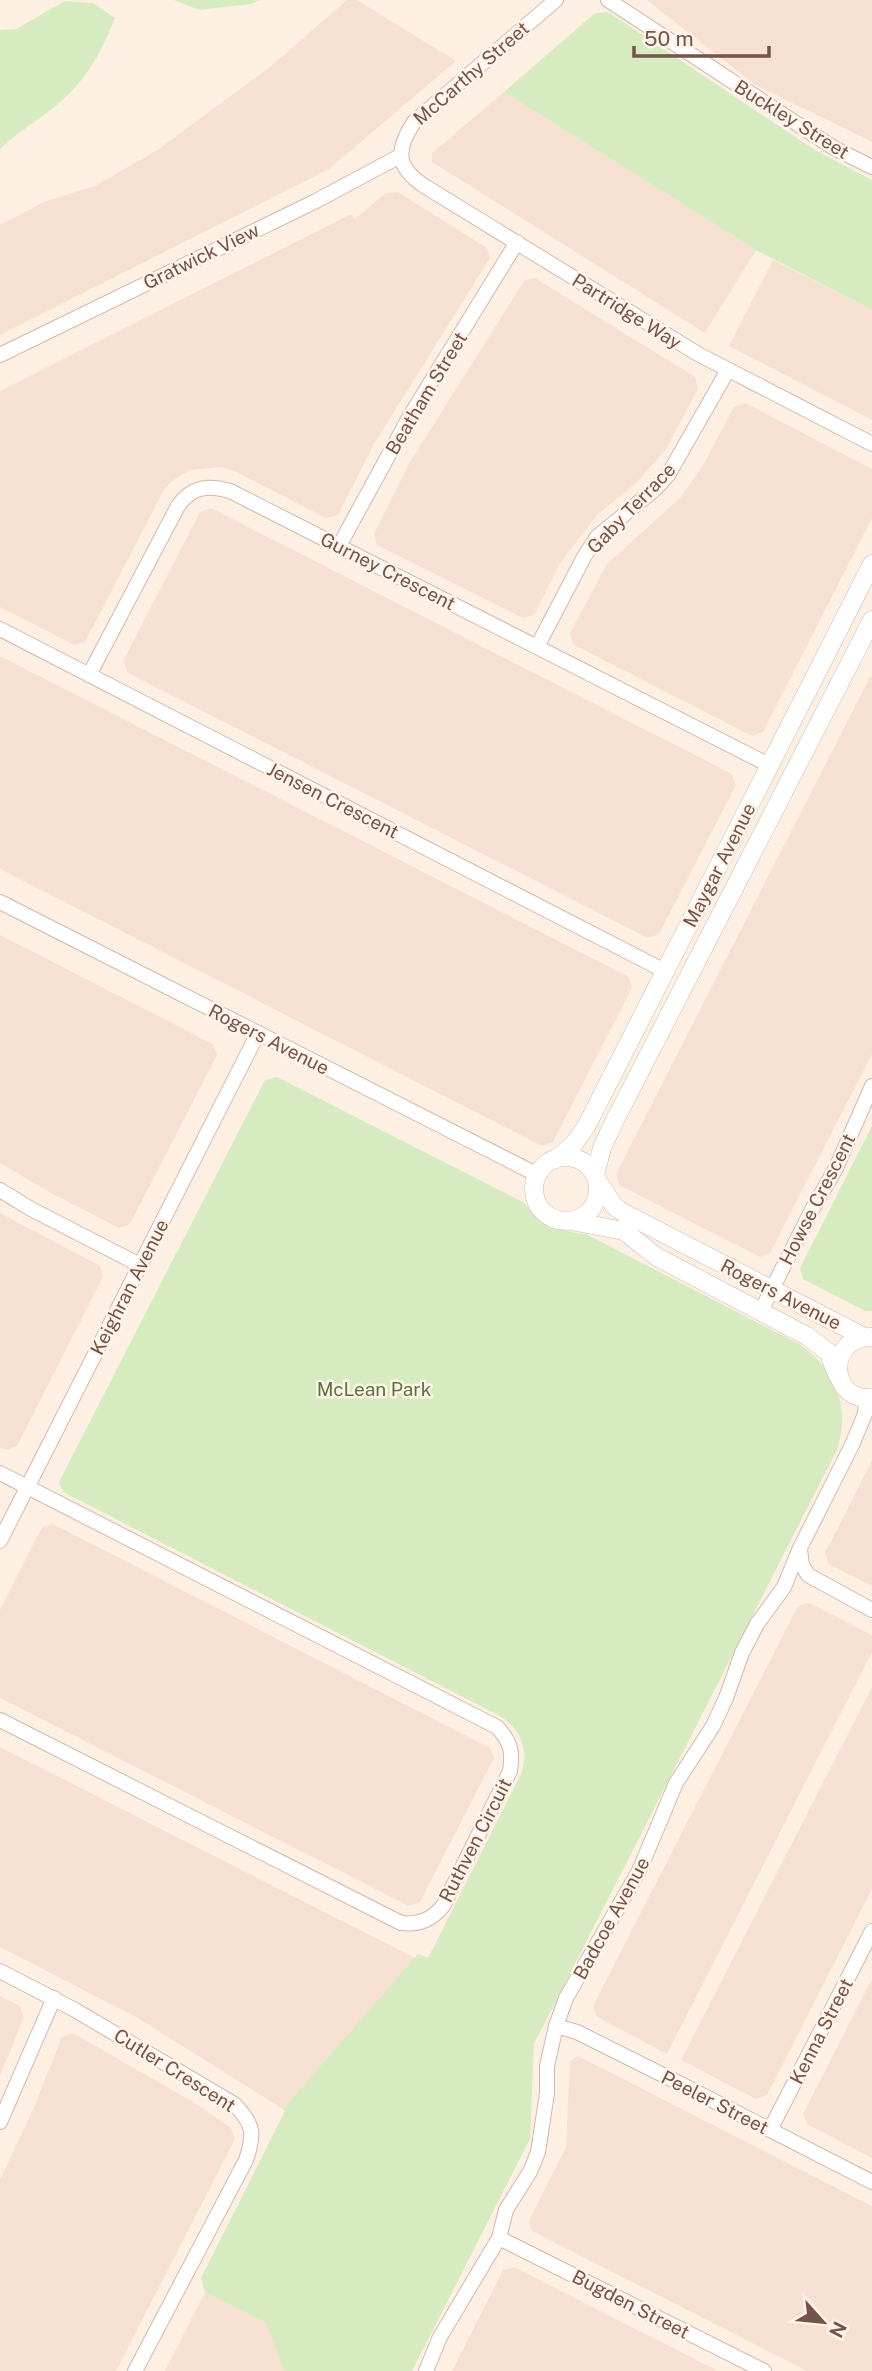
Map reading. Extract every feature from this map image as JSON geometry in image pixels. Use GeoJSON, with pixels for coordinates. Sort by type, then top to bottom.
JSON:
{"type":"FeatureCollection","features":[{"type":"Feature","properties":{"kind":"street","name":"McCarthy Street"},"geometry":{"type":"LineString","coordinates":[[400,156],[405,135],[422,113],[556,0]]}},
{"type":"Feature","properties":{"kind":"street","name":"Buckley Street"},"geometry":{"type":"LineString","coordinates":[[608,0],[834,148],[872,167]]}},
{"type":"Feature","properties":{"kind":"street","name":"Partridge Way"},"geometry":{"type":"LineString","coordinates":[[400,156],[403,167],[411,177],[698,354],[872,444]]}},
{"type":"Feature","properties":{"kind":"street","name":"Gratwick View"},"geometry":{"type":"LineString","coordinates":[[0,355],[316,201],[400,156]]}},
{"type":"Feature","properties":{"kind":"street","name":"Beatham Street"},"geometry":{"type":"LineString","coordinates":[[340,547],[410,416],[517,242]]}},
{"type":"Feature","properties":{"kind":"street","name":"Gaby Terrace"},"geometry":{"type":"LineString","coordinates":[[537,647],[597,537],[668,475],[728,370]]}},
{"type":"Feature","properties":{"kind":"street","name":"Gurney Crescent"},"geometry":{"type":"LineString","coordinates":[[89,674],[178,506],[191,492],[212,487],[230,491],[769,765]]}},
{"type":"Feature","properties":{"kind":"street","name":"Maygar Avenue"},"geometry":{"type":"LineString","coordinates":[[556,1159],[574,1144],[587,1125],[872,564]]}},
{"type":"Feature","properties":{"kind":"street","name":"Maygar Avenue"},"geometry":{"type":"LineString","coordinates":[[596,1177],[602,1148],[791,775],[867,643],[872,620]]}},
{"type":"Feature","properties":{"kind":"street"},"geometry":{"type":"LineString","coordinates":[[838,628],[867,643]]}},
{"type":"Feature","properties":{"kind":"street","name":"Jensen Crescent"},"geometry":{"type":"LineString","coordinates":[[0,629],[666,971]]}},
{"type":"Feature","properties":{"kind":"street"},"geometry":{"type":"LineString","coordinates":[[769,765],[791,775]]}},
{"type":"Feature","properties":{"kind":"street","name":"Rogers Avenue"},"geometry":{"type":"LineString","coordinates":[[0,902],[538,1175],[534,1195],[538,1204],[551,1218],[624,1231],[657,1256],[807,1336],[828,1352],[838,1376],[849,1392],[869,1399]]}},
{"type":"Feature","properties":{"kind":"street"},"geometry":{"type":"LineString","coordinates":[[666,971],[686,981]]}},
{"type":"Feature","properties":{"kind":"street","name":"Keighran Avenue"},"geometry":{"type":"LineString","coordinates":[[0,1541],[258,1033]]}},
{"type":"Feature","properties":{"kind":"street","name":"Howse Crescent"},"geometry":{"type":"LineString","coordinates":[[761,1311],[836,1168],[872,1086]]}},
{"type":"Feature","properties":{"kind":"street","name":"Rogers Avenue"},"geometry":{"type":"LineString","coordinates":[[556,1159],[574,1158],[583,1161],[614,1206],[624,1213],[868,1337]]}},
{"type":"Feature","properties":{"kind":"street"},"geometry":{"type":"LineString","coordinates":[[538,1175],[556,1159]]}},
{"type":"Feature","properties":{"kind":"street"},"geometry":{"type":"LineString","coordinates":[[571,1221],[582,1218],[596,1202],[599,1191],[596,1177]]}},
{"type":"Feature","properties":{"kind":"street"},"geometry":{"type":"LineString","coordinates":[[0,1190],[31,1209],[140,1265]]}},
{"type":"Feature","properties":{"kind":"street"},"geometry":{"type":"LineString","coordinates":[[838,1376],[840,1355],[854,1340],[868,1337]]}},
{"type":"Feature","properties":{"kind":"street","name":"Badcoe Avenue"},"geometry":{"type":"LineString","coordinates":[[426,2371],[440,2337],[499,2238],[506,2210],[531,2170],[538,2152],[547,2093],[547,2066],[566,1998],[639,1871],[676,1783],[713,1726],[742,1653],[757,1624],[784,1587],[800,1548],[852,1445],[869,1399]]}},
{"type":"Feature","properties":{"kind":"street"},"geometry":{"type":"LineString","coordinates":[[0,1473],[27,1487]]}},
{"type":"Feature","properties":{"kind":"street","name":"Ruthven Circuit"},"geometry":{"type":"LineString","coordinates":[[0,1720],[401,1923],[411,1924],[423,1923],[443,1906],[510,1771],[513,1754],[508,1739],[487,1721],[27,1487]]}},
{"type":"Feature","properties":{"kind":"street"},"geometry":{"type":"LineString","coordinates":[[800,1548],[802,1565],[808,1575],[872,1610]]}},
{"type":"Feature","properties":{"kind":"street","name":"Kenna Street"},"geometry":{"type":"LineString","coordinates":[[771,2130],[872,1931]]}},
{"type":"Feature","properties":{"kind":"street","name":"Cutler Crescent"},"geometry":{"type":"LineString","coordinates":[[0,1971],[54,1998],[234,2104],[251,2126],[252,2142],[246,2160],[135,2371]]}},
{"type":"Feature","properties":{"kind":"street"},"geometry":{"type":"LineString","coordinates":[[0,2122],[54,1998]]}},
{"type":"Feature","properties":{"kind":"street","name":"Peeler Street"},"geometry":{"type":"LineString","coordinates":[[556,2026],[576,2032],[872,2182]]}},
{"type":"Feature","properties":{"kind":"street","name":"Bugden Street"},"geometry":{"type":"LineString","coordinates":[[499,2238],[764,2371]]}},
{"type":"Feature","properties":{"kind":"shaded area"},"geometry":{"type":"Polygon","coordinates":[[[347,0],[357,0],[456,61],[329,169],[0,335],[0,225],[46,201],[95,186],[159,149],[270,67],[347,0]]]}},
{"type":"Feature","properties":{"kind":"shaded area"},"geometry":{"type":"Polygon","coordinates":[[[647,0],[872,0],[872,142],[754,84],[647,0]]]}},
{"type":"Feature","properties":{"kind":"shaded area"},"geometry":{"type":"Polygon","coordinates":[[[504,92],[756,250],[705,333],[432,162],[432,153],[504,92]]]}},
{"type":"Feature","properties":{"kind":"shaded area"},"geometry":{"type":"Polygon","coordinates":[[[398,192],[487,248],[490,258],[374,444],[338,515],[326,518],[222,467],[190,470],[165,488],[85,642],[74,645],[0,607],[0,391],[351,214],[355,219],[386,193],[398,192]]]}},
{"type":"Feature","properties":{"kind":"shaded area"},"geometry":{"type":"Polygon","coordinates":[[[773,260],[872,310],[872,420],[729,346],[773,260]]]}},
{"type":"Feature","properties":{"kind":"shaded area"},"geometry":{"type":"Polygon","coordinates":[[[535,278],[695,377],[698,389],[665,451],[635,484],[598,514],[560,563],[534,615],[523,618],[377,545],[374,534],[410,462],[524,281],[535,278]]]}},
{"type":"Feature","properties":{"kind":"shaded area"},"geometry":{"type":"Polygon","coordinates":[[[745,403],[872,469],[872,518],[763,732],[752,736],[574,645],[570,633],[607,564],[680,498],[702,467],[734,407],[745,403]]]}},
{"type":"Feature","properties":{"kind":"shaded area"},"geometry":{"type":"Polygon","coordinates":[[[211,508],[732,774],[736,785],[659,934],[648,938],[128,673],[123,661],[200,512],[211,508]]]}},
{"type":"Feature","properties":{"kind":"shaded area"},"geometry":{"type":"Polygon","coordinates":[[[0,656],[629,977],[632,988],[553,1142],[542,1146],[0,869],[0,656]]]}},
{"type":"Feature","properties":{"kind":"shaded area"},"geometry":{"type":"Polygon","coordinates":[[[870,677],[872,1054],[770,1253],[760,1257],[619,1185],[616,1174],[870,677]]]}},
{"type":"Feature","properties":{"kind":"shaded area"},"geometry":{"type":"Polygon","coordinates":[[[0,935],[213,1044],[217,1055],[130,1224],[119,1228],[0,1163],[0,935]]]}},
{"type":"Feature","properties":{"kind":"shaded area"},"geometry":{"type":"Polygon","coordinates":[[[0,1213],[100,1266],[103,1277],[17,1446],[6,1450],[0,1447],[0,1213]]]}},
{"type":"Feature","properties":{"kind":"shaded area"},"geometry":{"type":"Polygon","coordinates":[[[872,1461],[872,1586],[828,1564],[825,1553],[872,1461]]]}},
{"type":"Feature","properties":{"kind":"shaded area"},"geometry":{"type":"Polygon","coordinates":[[[53,1524],[490,1748],[494,1758],[420,1902],[409,1906],[0,1698],[0,1610],[42,1527],[53,1524]]]}},
{"type":"Feature","properties":{"kind":"shaded area"},"geometry":{"type":"Polygon","coordinates":[[[809,1603],[872,1635],[872,1652],[667,2054],[597,2017],[593,2006],[798,1606],[809,1603]]]}},
{"type":"Feature","properties":{"kind":"shaded area"},"geometry":{"type":"Polygon","coordinates":[[[872,1687],[872,1889],[767,2095],[756,2099],[681,2060],[872,1687]]]}},
{"type":"Feature","properties":{"kind":"shaded area"},"geometry":{"type":"Polygon","coordinates":[[[0,1747],[415,1958],[283,2109],[136,2017],[0,1947],[0,1747]]]}},
{"type":"Feature","properties":{"kind":"shaded area"},"geometry":{"type":"Polygon","coordinates":[[[872,1979],[872,2158],[807,2124],[803,2114],[872,1979]]]}},
{"type":"Feature","properties":{"kind":"shaded area"},"geometry":{"type":"Polygon","coordinates":[[[0,1996],[20,2006],[24,2017],[0,2076],[0,1996]]]}},
{"type":"Feature","properties":{"kind":"shaded area"},"geometry":{"type":"Polygon","coordinates":[[[73,2033],[193,2102],[231,2128],[235,2139],[116,2371],[0,2371],[0,2180],[31,2114],[62,2037],[73,2033]]]}},
{"type":"Feature","properties":{"kind":"shaded area"},"geometry":{"type":"Polygon","coordinates":[[[578,2056],[872,2206],[872,2371],[807,2371],[532,2231],[529,2220],[566,2147],[570,2061],[578,2056]]]}},
{"type":"Feature","properties":{"kind":"shaded area"},"geometry":{"type":"Polygon","coordinates":[[[514,2267],[718,2371],[452,2371],[503,2270],[514,2267]]]}},
{"type":"Feature","properties":{"kind":"shaded area"},"geometry":{"type":"Polygon","coordinates":[[[205,2292],[266,2323],[284,2371],[165,2371],[205,2292]]]}},
{"type":"Feature","properties":{"kind":"green space"},"geometry":{"type":"Polygon","coordinates":[[[174,0],[261,0],[251,4],[199,10],[174,0]]]}},
{"type":"Feature","properties":{"kind":"green space"},"geometry":{"type":"Polygon","coordinates":[[[65,1],[93,3],[115,18],[96,59],[81,81],[48,112],[0,149],[0,30],[16,29],[65,1]]]}},
{"type":"Feature","properties":{"kind":"green space"},"geometry":{"type":"Polygon","coordinates":[[[608,12],[815,150],[872,180],[872,310],[756,250],[504,92],[595,13],[608,12]]]}},
{"type":"Feature","properties":{"kind":"green space","name":"McLean Park"},"geometry":{"type":"Polygon","coordinates":[[[277,1077],[523,1202],[551,1226],[586,1234],[799,1344],[823,1365],[831,1377],[841,1405],[841,1434],[837,1450],[534,2044],[530,2139],[412,2371],[284,2371],[266,2323],[205,2292],[201,2278],[285,2111],[283,2109],[418,1954],[428,1958],[521,1774],[524,1749],[521,1741],[513,1727],[500,1716],[63,1492],[59,1482],[265,1080],[277,1077]]]}},
{"type":"Feature","properties":{"kind":"green space"},"geometry":{"type":"Polygon","coordinates":[[[872,1126],[872,1311],[865,1311],[803,1279],[800,1268],[872,1126]]]}}]}
